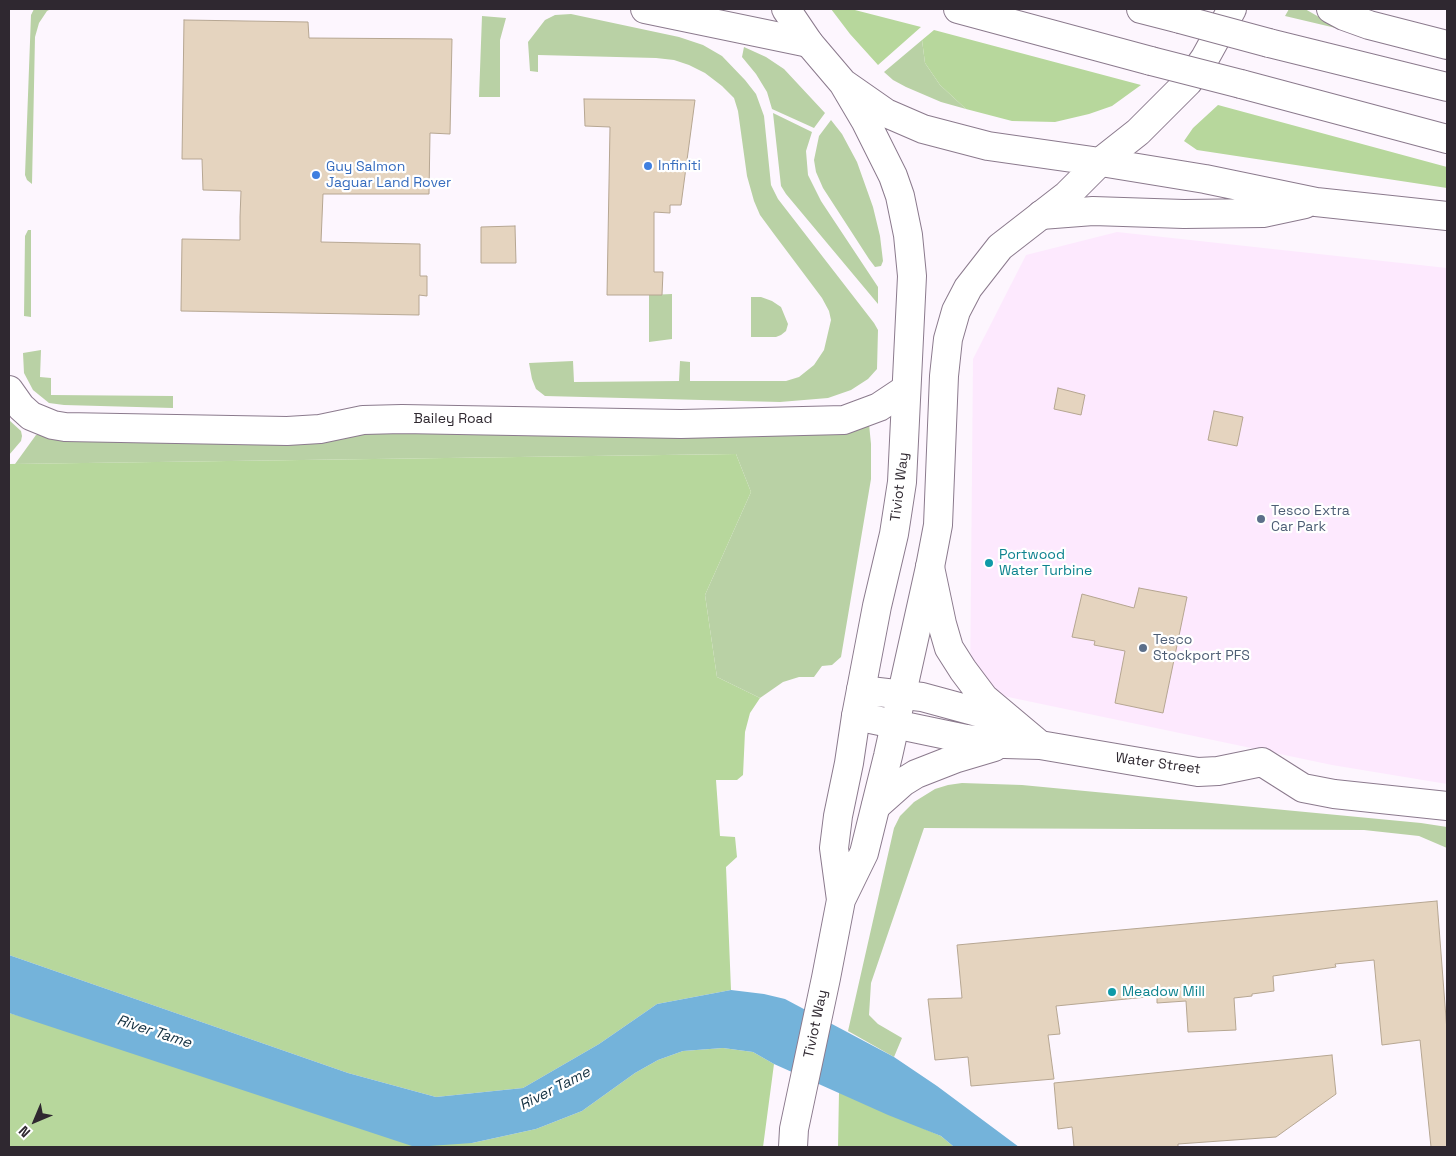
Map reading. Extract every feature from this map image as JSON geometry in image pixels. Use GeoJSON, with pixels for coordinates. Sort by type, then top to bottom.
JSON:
{"type":"FeatureCollection","features":[{"type":"Feature","properties":{"kind":"main road"},"geometry":{"type":"LineString","coordinates":[[645,9],[809,42]]}},
{"type":"Feature","properties":{"kind":"main road"},"geometry":{"type":"LineString","coordinates":[[786,9],[809,42],[843,83],[886,113],[923,129],[988,146],[1204,179],[1316,202],[1447,216]]}},
{"type":"Feature","properties":{"kind":"main road"},"geometry":{"type":"LineString","coordinates":[[958,9],[1447,139]]}},
{"type":"Feature","properties":{"kind":"main road"},"geometry":{"type":"LineString","coordinates":[[1141,9],[1447,87]]}},
{"type":"Feature","properties":{"kind":"main road","name":"Tiviot Way"},"geometry":{"type":"LineString","coordinates":[[840,900],[864,853],[902,695],[930,566],[938,524],[944,376],[948,339],[956,311],[968,288],[1000,247],[1067,195],[1100,162],[1138,132],[1188,82],[1206,58],[1232,9]]}},
{"type":"Feature","properties":{"kind":"main road"},"geometry":{"type":"LineString","coordinates":[[1331,9],[1369,25],[1447,45]]}},
{"type":"Feature","properties":{"kind":"main road","name":"Tiviot Way"},"geometry":{"type":"LineString","coordinates":[[793,1138],[840,900],[834,848],[838,816],[877,606],[894,534],[902,482],[912,276],[908,236],[900,196],[866,122],[843,83]]}},
{"type":"Feature","properties":{"kind":"main road"},"geometry":{"type":"LineString","coordinates":[[1041,215],[1093,211],[1184,214],[1263,213],[1316,202]]}},
{"type":"Feature","properties":{"kind":"main road","name":"Bailey Road"},"geometry":{"type":"LineString","coordinates":[[9,390],[21,407],[31,416],[53,425],[65,427],[287,430],[320,428],[363,420],[402,419],[681,424],[844,420],[879,407],[906,389]]}},
{"type":"Feature","properties":{"kind":"main road","name":"Water Street"},"geometry":{"type":"LineString","coordinates":[[930,566],[949,648],[1007,733]]}},
{"type":"Feature","properties":{"kind":"main road","name":"Water Street"},"geometry":{"type":"LineString","coordinates":[[858,703],[902,695],[922,697],[1040,745],[1198,772],[1218,771],[1262,762],[1303,788],[1334,794],[1447,806]]}},
{"type":"Feature","properties":{"kind":"main road"},"geometry":{"type":"LineString","coordinates":[[858,703],[895,725],[966,739],[1007,733]]}},
{"type":"Feature","properties":{"kind":"main road"},"geometry":{"type":"LineString","coordinates":[[876,806],[903,782],[916,774],[957,758],[1007,733]]}},
{"type":"Feature","properties":{"kind":"shaded area","name":"Tesco Extra Car Park"},"geometry":{"type":"Polygon","coordinates":[[[1117,232],[1447,268],[1447,784],[1332,765],[970,689],[973,359],[1026,255],[1117,232]]]}},
{"type":"Feature","properties":{"kind":"green space"},"geometry":{"type":"Polygon","coordinates":[[[34,9],[51,9],[47,11],[39,23],[35,37],[32,184],[25,175],[31,15],[34,9]]]}},
{"type":"Feature","properties":{"kind":"green space"},"geometry":{"type":"Polygon","coordinates":[[[831,9],[851,9],[921,27],[878,65],[850,34],[831,9]]]}},
{"type":"Feature","properties":{"kind":"green space"},"geometry":{"type":"Polygon","coordinates":[[[1289,9],[1305,9],[1340,29],[1285,16],[1289,9]]]}},
{"type":"Feature","properties":{"kind":"green space"},"geometry":{"type":"Polygon","coordinates":[[[571,14],[679,37],[703,45],[722,56],[745,80],[756,94],[764,116],[771,185],[778,199],[878,330],[877,369],[868,379],[851,390],[828,398],[780,402],[545,396],[536,389],[529,363],[573,361],[574,382],[679,381],[680,361],[690,362],[690,381],[786,381],[799,377],[814,365],[824,350],[831,320],[829,311],[822,298],[760,215],[747,176],[738,111],[734,98],[705,73],[674,60],[538,55],[538,72],[530,71],[528,42],[545,20],[555,15],[571,14]]]}},
{"type":"Feature","properties":{"kind":"green space"},"geometry":{"type":"Polygon","coordinates":[[[482,16],[506,18],[500,40],[500,97],[479,97],[482,16]]]}},
{"type":"Feature","properties":{"kind":"green space"},"geometry":{"type":"Polygon","coordinates":[[[934,30],[1141,85],[1112,106],[1055,122],[1012,121],[966,109],[940,85],[925,63],[922,40],[934,30]]]}},
{"type":"Feature","properties":{"kind":"green space"},"geometry":{"type":"Polygon","coordinates":[[[922,40],[925,63],[940,85],[966,109],[941,102],[906,87],[893,80],[884,72],[922,40]]]}},
{"type":"Feature","properties":{"kind":"green space"},"geometry":{"type":"Polygon","coordinates":[[[744,47],[766,57],[784,69],[825,113],[814,128],[772,109],[767,92],[756,74],[742,57],[744,47]]]}},
{"type":"Feature","properties":{"kind":"green space"},"geometry":{"type":"Polygon","coordinates":[[[1218,105],[1447,167],[1447,188],[1197,150],[1184,141],[1193,128],[1218,105]]]}},
{"type":"Feature","properties":{"kind":"green space"},"geometry":{"type":"Polygon","coordinates":[[[773,113],[812,132],[806,151],[808,175],[821,201],[878,287],[878,304],[781,186],[773,113]]]}},
{"type":"Feature","properties":{"kind":"green space"},"geometry":{"type":"Polygon","coordinates":[[[831,120],[842,134],[857,162],[873,207],[880,236],[883,261],[881,266],[875,267],[869,259],[823,188],[816,172],[814,160],[819,136],[831,120]]]}},
{"type":"Feature","properties":{"kind":"green space"},"geometry":{"type":"Polygon","coordinates":[[[28,230],[31,230],[31,317],[24,316],[25,236],[28,230]]]}},
{"type":"Feature","properties":{"kind":"green space"},"geometry":{"type":"Polygon","coordinates":[[[672,294],[672,339],[649,342],[649,295],[672,294]]]}},
{"type":"Feature","properties":{"kind":"green space"},"geometry":{"type":"Polygon","coordinates":[[[751,297],[761,297],[781,307],[788,324],[786,331],[776,337],[751,337],[751,297]]]}},
{"type":"Feature","properties":{"kind":"green space"},"geometry":{"type":"Polygon","coordinates":[[[41,350],[40,377],[51,378],[51,395],[173,396],[173,408],[49,403],[33,390],[24,373],[23,353],[41,350]]]}},
{"type":"Feature","properties":{"kind":"green space"},"geometry":{"type":"Polygon","coordinates":[[[9,420],[21,431],[22,436],[21,441],[9,455],[9,420]]]}},
{"type":"Feature","properties":{"kind":"green space"},"geometry":{"type":"Polygon","coordinates":[[[869,424],[871,479],[841,657],[832,665],[822,666],[814,677],[799,677],[783,682],[760,698],[717,677],[705,595],[751,492],[736,454],[15,464],[36,435],[41,434],[353,433],[869,424]]]}},
{"type":"Feature","properties":{"kind":"green space"},"geometry":{"type":"Polygon","coordinates":[[[736,454],[751,492],[705,595],[717,677],[760,698],[750,713],[745,732],[743,775],[737,780],[716,780],[720,836],[735,837],[737,857],[726,867],[731,990],[657,1004],[599,1044],[523,1088],[436,1097],[348,1073],[9,955],[9,464],[736,454]]]}},
{"type":"Feature","properties":{"kind":"green space"},"geometry":{"type":"Polygon","coordinates":[[[962,783],[1022,785],[1421,823],[1447,827],[1447,848],[1419,836],[1364,830],[924,828],[871,983],[869,1015],[878,1024],[902,1038],[894,1057],[848,1031],[894,828],[900,816],[914,802],[935,789],[962,783]]]}},
{"type":"Feature","properties":{"kind":"green space"},"geometry":{"type":"Polygon","coordinates":[[[9,1013],[472,1143],[536,1129],[582,1111],[635,1073],[658,1060],[683,1051],[723,1048],[753,1052],[774,1064],[763,1147],[9,1147],[9,1013]]]}},
{"type":"Feature","properties":{"kind":"green space"},"geometry":{"type":"Polygon","coordinates":[[[839,1092],[941,1136],[954,1147],[838,1147],[839,1092]]]}},
{"type":"Feature","properties":{"kind":"water","name":"River Tame"},"geometry":{"type":"Polygon","coordinates":[[[9,955],[348,1073],[436,1097],[523,1088],[599,1044],[657,1004],[731,990],[764,994],[785,999],[894,1057],[937,1086],[1019,1147],[954,1147],[941,1136],[888,1115],[774,1064],[753,1052],[723,1048],[683,1051],[658,1060],[635,1073],[582,1111],[536,1129],[472,1143],[415,1147],[9,1013],[9,955]]]}},
{"type":"Feature","properties":{"kind":"building","name":"Guy Salmon Jaguar Land Rover"},"geometry":{"type":"Polygon","coordinates":[[[184,20],[308,22],[309,38],[452,39],[450,134],[430,133],[429,194],[323,194],[321,242],[420,244],[420,276],[427,276],[427,296],[419,295],[419,315],[181,311],[182,239],[240,240],[241,191],[203,190],[202,159],[182,159],[184,20]]]}},
{"type":"Feature","properties":{"kind":"building","name":"Infiniti"},"geometry":{"type":"Polygon","coordinates":[[[584,99],[695,100],[681,205],[670,205],[670,213],[654,212],[654,272],[663,272],[662,295],[607,295],[610,127],[585,126],[584,99]]]}},
{"type":"Feature","properties":{"kind":"building"},"geometry":{"type":"Polygon","coordinates":[[[515,226],[516,263],[481,263],[481,227],[515,226]]]}},
{"type":"Feature","properties":{"kind":"building"},"geometry":{"type":"Polygon","coordinates":[[[1058,388],[1085,395],[1081,415],[1054,409],[1058,388]]]}},
{"type":"Feature","properties":{"kind":"building"},"geometry":{"type":"Polygon","coordinates":[[[1214,411],[1243,417],[1237,446],[1208,440],[1214,411]]]}},
{"type":"Feature","properties":{"kind":"building","name":"Tesco Stockport PFS"},"geometry":{"type":"Polygon","coordinates":[[[1139,588],[1187,597],[1163,713],[1115,703],[1125,651],[1094,645],[1095,641],[1072,637],[1082,594],[1134,608],[1139,588]]]}},
{"type":"Feature","properties":{"kind":"building","name":"Meadow Mill"},"geometry":{"type":"Polygon","coordinates":[[[1437,901],[1447,1031],[1447,1147],[1431,1147],[1420,1040],[1382,1045],[1374,960],[1335,964],[1336,967],[1273,976],[1274,991],[1234,998],[1236,1030],[1188,1032],[1186,1001],[1157,1003],[1157,996],[1056,1006],[1060,1034],[1048,1035],[1054,1079],[971,1086],[968,1057],[935,1060],[928,999],[962,998],[957,945],[1437,901]]]}},
{"type":"Feature","properties":{"kind":"building"},"geometry":{"type":"Polygon","coordinates":[[[1332,1055],[1336,1094],[1276,1137],[1178,1144],[1178,1147],[1074,1147],[1072,1127],[1058,1129],[1054,1083],[1332,1055]]]}},
{"type":"Feature","properties":{"kind":"place","name":"Infiniti"},"geometry":{"type":"Point","coordinates":[648,166]}},
{"type":"Feature","properties":{"kind":"place","name":"Guy Salmon Jaguar Land Rover"},"geometry":{"type":"Point","coordinates":[316,175]}},
{"type":"Feature","properties":{"kind":"place","name":"Tesco Extra Car Park"},"geometry":{"type":"Point","coordinates":[1261,519]}},
{"type":"Feature","properties":{"kind":"place","name":"Portwood Water Turbine"},"geometry":{"type":"Point","coordinates":[989,563]}},
{"type":"Feature","properties":{"kind":"place","name":"Tesco Stockport PFS"},"geometry":{"type":"Point","coordinates":[1143,648]}},
{"type":"Feature","properties":{"kind":"place","name":"Meadow Mill"},"geometry":{"type":"Point","coordinates":[1112,992]}}]}
